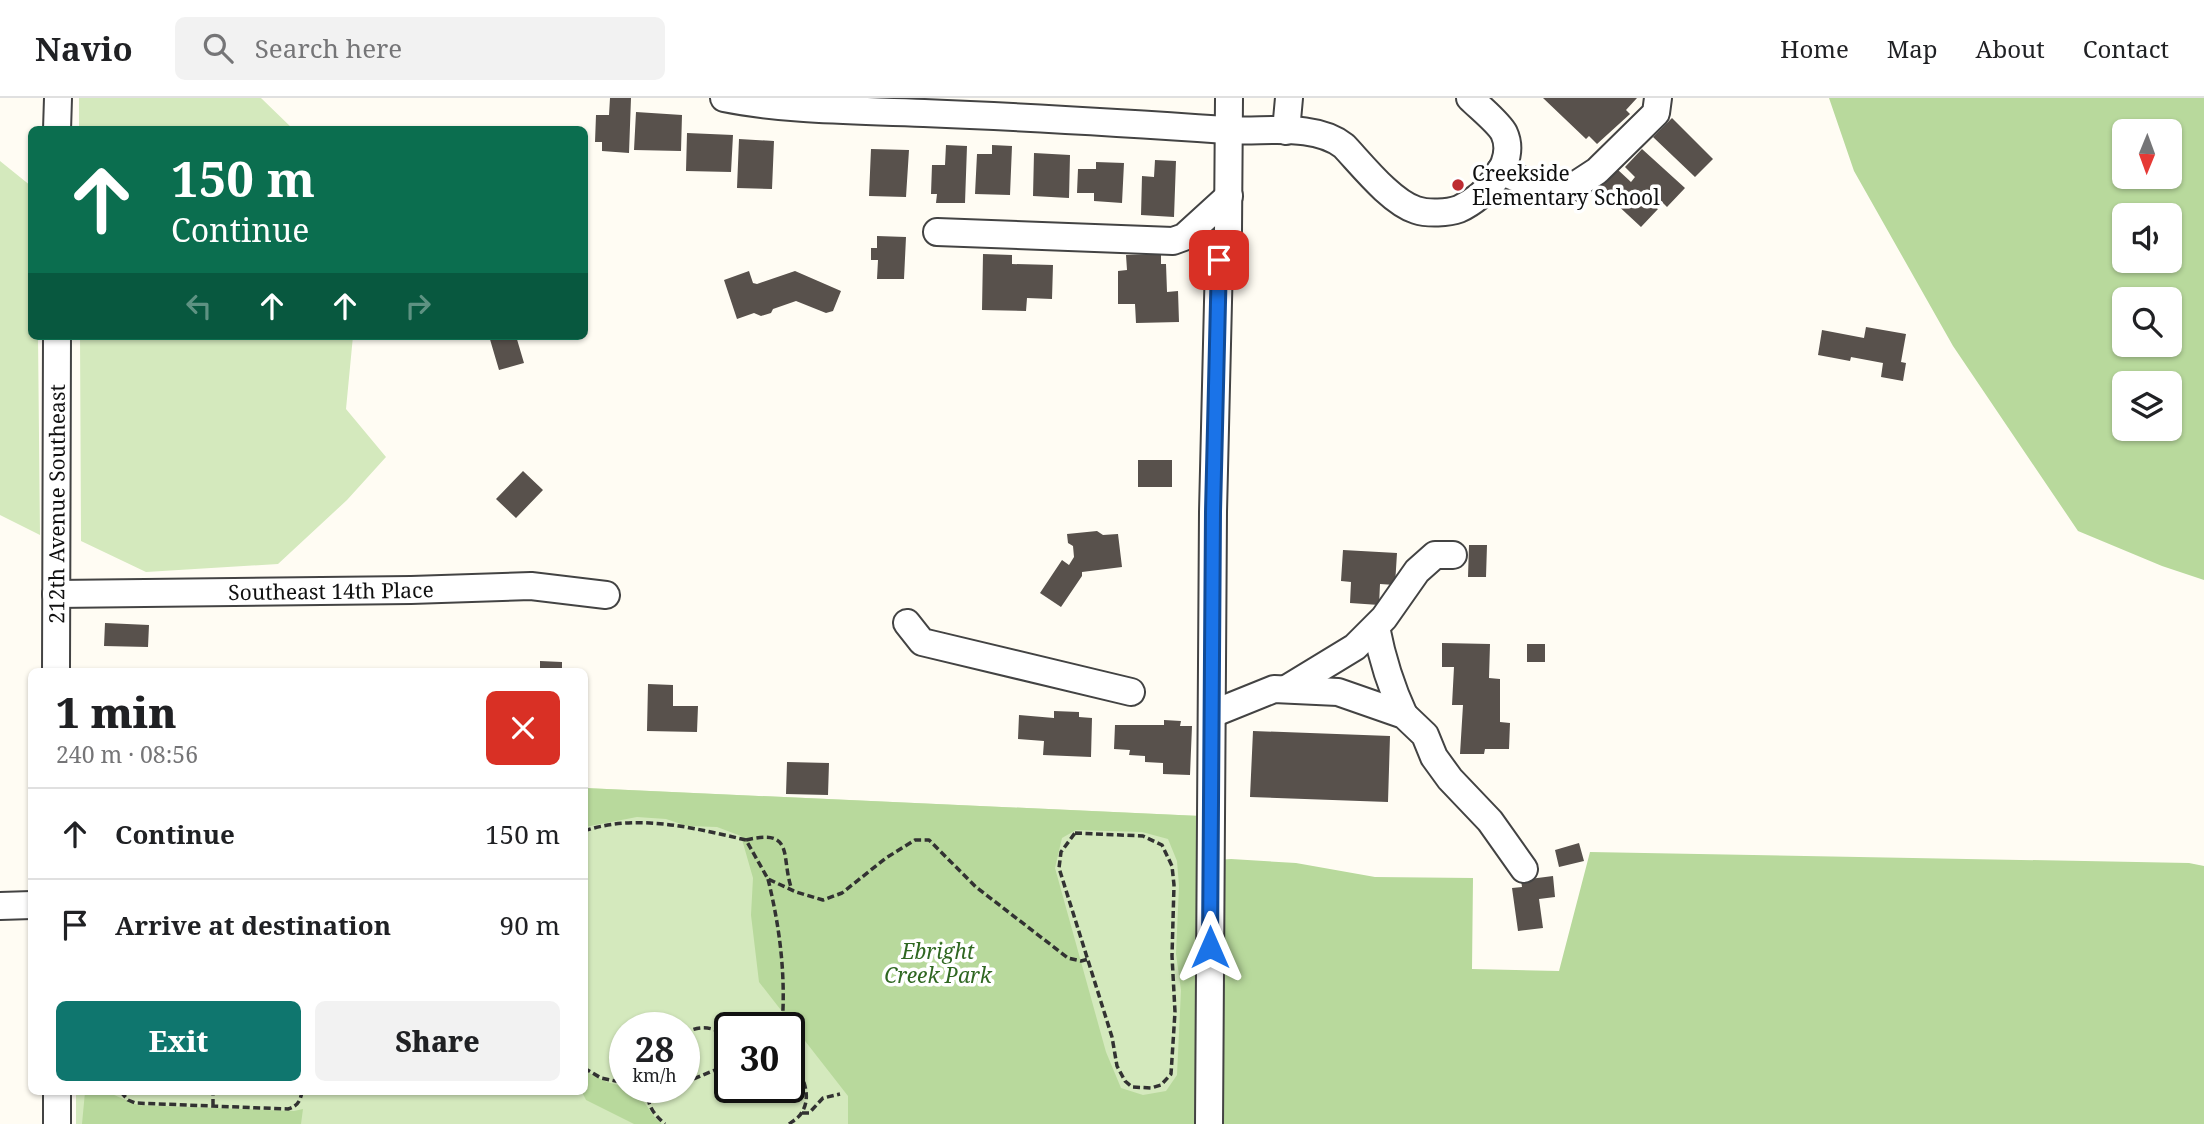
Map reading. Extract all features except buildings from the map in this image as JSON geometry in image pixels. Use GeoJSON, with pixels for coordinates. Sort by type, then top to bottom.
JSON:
{"type":"FeatureCollection","features":[{"type":"Feature","properties":{"kind":"street"},"geometry":{"type":"LineString","coordinates":[[57,126],[58,98]]}},
{"type":"Feature","properties":{"kind":"street"},"geometry":{"type":"LineString","coordinates":[[724,98],[787,107],[1100,109],[1230,130],[1317,134],[1334,139],[1399,200],[1415,210],[1431,212],[1457,209],[1475,198],[1506,161],[1503,132],[1470,98]]}},
{"type":"Feature","properties":{"kind":"street"},"geometry":{"type":"LineString","coordinates":[[1228,231],[1229,98]]}},
{"type":"Feature","properties":{"kind":"street"},"geometry":{"type":"LineString","coordinates":[[1286,131],[1289,98]]}},
{"type":"Feature","properties":{"kind":"street"},"geometry":{"type":"LineString","coordinates":[[1500,171],[1543,189],[1570,188],[1597,171],[1656,113],[1658,98]]}},
{"type":"Feature","properties":{"kind":"street"},"geometry":{"type":"LineString","coordinates":[[937,232],[1173,241],[1184,237],[1229,196]]}},
{"type":"Feature","properties":{"kind":"street"},"geometry":{"type":"LineString","coordinates":[[1209,1124],[1213,512],[1219,260]]}},
{"type":"Feature","properties":{"kind":"street","name":"212th Avenue Southeast"},"geometry":{"type":"LineString","coordinates":[[56,668],[57,340]]}},
{"type":"Feature","properties":{"kind":"street"},"geometry":{"type":"LineString","coordinates":[[1286,689],[1355,648],[1384,618],[1417,571],[1435,555],[1453,555]]}},
{"type":"Feature","properties":{"kind":"street","name":"Southeast 14th Place"},"geometry":{"type":"LineString","coordinates":[[56,594],[531,586],[606,595]]}},
{"type":"Feature","properties":{"kind":"street"},"geometry":{"type":"LineString","coordinates":[[907,623],[922,642],[1132,692]]}},
{"type":"Feature","properties":{"kind":"street"},"geometry":{"type":"LineString","coordinates":[[1376,627],[1381,654],[1404,715],[1425,735],[1434,757],[1450,779],[1490,821],[1524,869]]}},
{"type":"Feature","properties":{"kind":"street"},"geometry":{"type":"LineString","coordinates":[[1212,714],[1274,689],[1286,689],[1338,692],[1404,715]]}},
{"type":"Feature","properties":{"kind":"street"},"geometry":{"type":"LineString","coordinates":[[0,906],[28,905]]}},
{"type":"Feature","properties":{"kind":"street"},"geometry":{"type":"LineString","coordinates":[[57,1095],[57,1124]]}},
{"type":"Feature","properties":{"kind":"path"},"geometry":{"type":"LineString","coordinates":[[588,830],[613,824],[661,822],[746,840],[773,836],[781,841],[785,848],[787,877],[792,890]]}},
{"type":"Feature","properties":{"kind":"path"},"geometry":{"type":"LineString","coordinates":[[1075,833],[1143,836],[1162,845],[1172,866],[1174,885],[1172,956],[1175,1012],[1171,1074],[1161,1085],[1142,1089],[1132,1087],[1125,1081],[1117,1066],[1112,1037],[1089,959],[1059,868],[1061,852],[1075,833]]}},
{"type":"Feature","properties":{"kind":"path"},"geometry":{"type":"LineString","coordinates":[[746,840],[768,879],[780,933],[784,982],[783,1012]]}},
{"type":"Feature","properties":{"kind":"path"},"geometry":{"type":"LineString","coordinates":[[768,879],[822,900],[842,893],[886,858],[915,840],[929,841],[958,871],[1068,958],[1081,961],[1089,959]]}},
{"type":"Feature","properties":{"kind":"path"},"geometry":{"type":"LineString","coordinates":[[588,1070],[609,1080]]}},
{"type":"Feature","properties":{"kind":"path"},"geometry":{"type":"LineString","coordinates":[[802,1113],[809,1113],[823,1098],[841,1094]]}},
{"type":"Feature","properties":{"kind":"path"},"geometry":{"type":"LineString","coordinates":[[124,1095],[135,1103],[288,1110],[295,1107],[301,1095]]}},
{"type":"Feature","properties":{"kind":"path"},"geometry":{"type":"LineString","coordinates":[[213,1095],[213,1106]]}},
{"type":"Feature","properties":{"kind":"path"},"geometry":{"type":"LineString","coordinates":[[649,1103],[654,1115],[664,1124]]}},
{"type":"Feature","properties":{"kind":"path"},"geometry":{"type":"LineString","coordinates":[[789,1124],[802,1113],[804,1103]]}},
{"type":"Feature","properties":{"kind":"green space"},"geometry":{"type":"Polygon","coordinates":[[[79,98],[261,98],[290,126],[79,126],[79,98]]]}},
{"type":"Feature","properties":{"kind":"green space"},"geometry":{"type":"Polygon","coordinates":[[[1829,98],[2204,98],[2204,580],[2162,566],[2078,531],[1953,346],[1854,171],[1829,98]]]}},
{"type":"Feature","properties":{"kind":"green space"},"geometry":{"type":"Polygon","coordinates":[[[0,161],[28,184],[28,340],[38,340],[40,535],[0,515],[0,161]]]}},
{"type":"Feature","properties":{"kind":"green space"},"geometry":{"type":"Polygon","coordinates":[[[80,340],[353,340],[346,409],[386,457],[347,500],[278,564],[146,572],[81,541],[80,340]]]}},
{"type":"Feature","properties":{"kind":"green space","name":"Ebright Creek Park"},"geometry":{"type":"Polygon","coordinates":[[[588,788],[1200,816],[1198,1124],[76,1124],[76,1095],[588,1095],[588,788]]]}},
{"type":"Feature","properties":{"kind":"green space"},"geometry":{"type":"Polygon","coordinates":[[[588,788],[1200,816],[1203,861],[1231,859],[1296,863],[1375,877],[1473,878],[1472,969],[1559,971],[1590,852],[2189,863],[2204,866],[2204,1124],[848,1124],[848,1096],[805,1041],[805,1012],[782,1012],[759,982],[751,915],[753,878],[741,836],[717,827],[687,826],[666,819],[637,817],[588,826],[588,788]],[[1076,830],[1062,838],[1055,868],[1106,1052],[1121,1088],[1143,1095],[1166,1091],[1177,1075],[1181,990],[1176,954],[1179,886],[1177,861],[1168,839],[1142,832],[1076,830]]]}},
{"type":"Feature","properties":{"kind":"green space"},"geometry":{"type":"Polygon","coordinates":[[[588,1072],[609,1083],[609,1103],[644,1103],[662,1124],[634,1124],[586,1100],[584,1095],[588,1095],[588,1072]]]}},
{"type":"Feature","properties":{"kind":"green space"},"geometry":{"type":"Polygon","coordinates":[[[85,1095],[114,1095],[138,1105],[294,1111],[303,1109],[301,1124],[82,1124],[85,1095]]]}},
{"type":"Feature","properties":{"kind":"place","name":"Creekside Elementary School"},"geometry":{"type":"Point","coordinates":[1458,185]}},
{"type":"Feature","properties":{"kind":"route"},"geometry":{"type":"LineString","coordinates":[[1210,947],[1213,512],[1219,260]]}}]}
